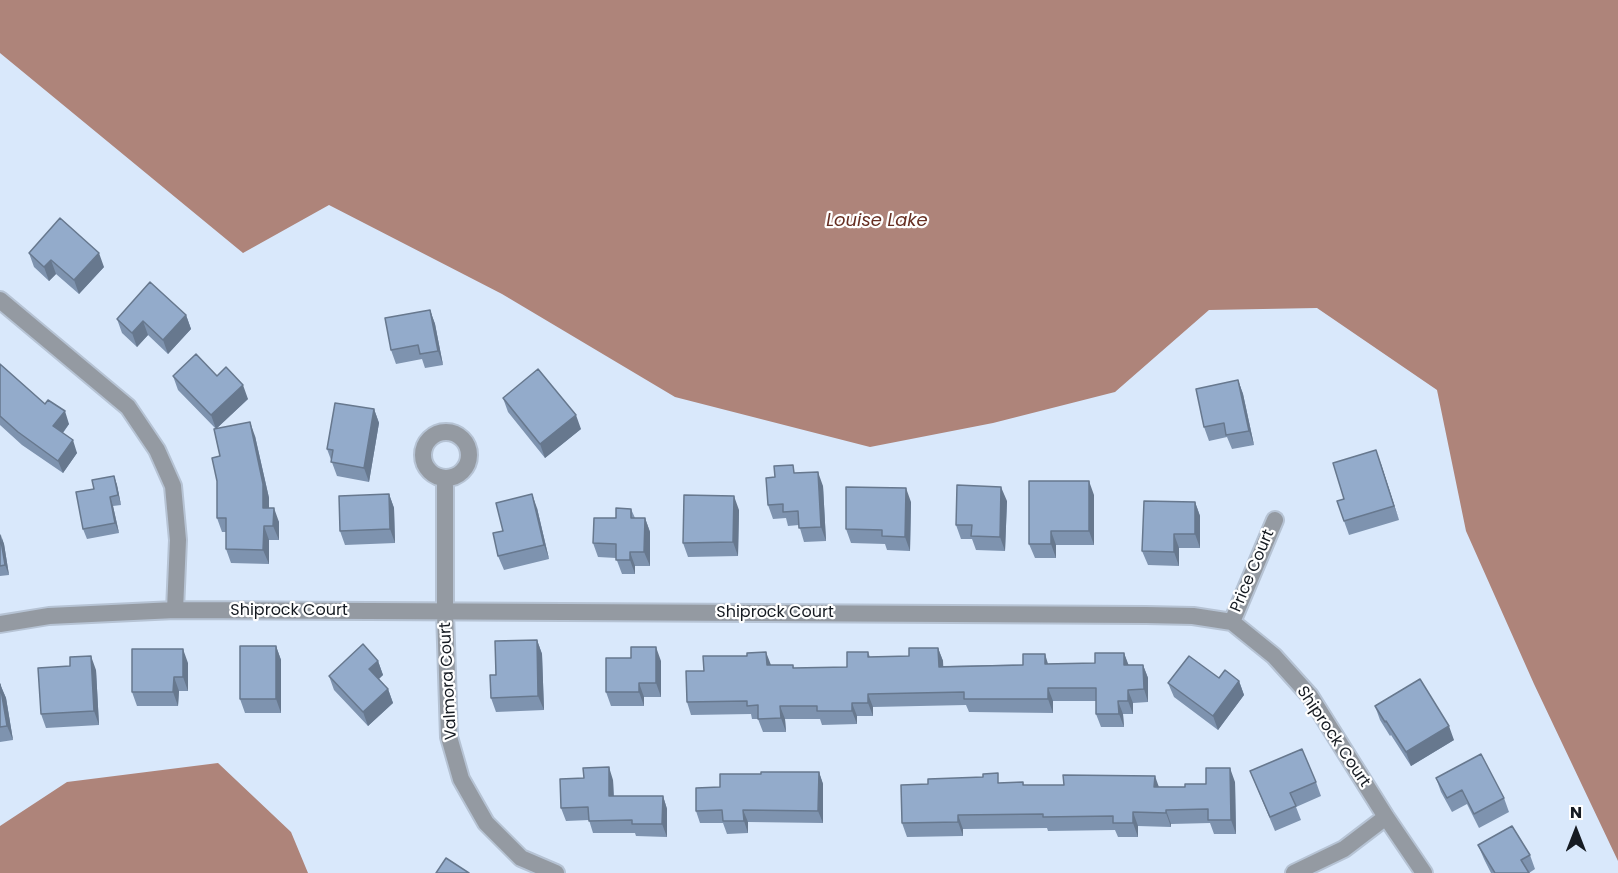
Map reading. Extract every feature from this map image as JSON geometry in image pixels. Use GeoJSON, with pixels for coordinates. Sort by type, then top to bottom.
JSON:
{"type":"FeatureCollection","features":[{"type":"Feature","properties":{"kind":"street"},"geometry":{"type":"LineString","coordinates":[[0,300],[128,407],[157,450],[173,486],[178,540],[175,610]]}},
{"type":"Feature","properties":{"kind":"street","name":"Valmora Court"},"geometry":{"type":"LineString","coordinates":[[445,479],[445,612],[449,737],[461,779],[486,823],[521,858],[556,873]]}},
{"type":"Feature","properties":{"kind":"street","name":"Price Court"},"geometry":{"type":"LineString","coordinates":[[1232,622],[1275,520]]}},
{"type":"Feature","properties":{"kind":"street","name":"Shiprock Court"},"geometry":{"type":"LineString","coordinates":[[0,624],[49,616],[175,610],[1146,615],[1193,616],[1232,622],[1274,656],[1310,696],[1424,873]]}},
{"type":"Feature","properties":{"kind":"street"},"geometry":{"type":"LineString","coordinates":[[1294,873],[1344,849],[1386,817]]}},
{"type":"Feature","properties":{"kind":"water","name":"Louise Lake"},"geometry":{"type":"Polygon","coordinates":[[[0,0],[1618,0],[1618,861],[1534,684],[1466,531],[1437,390],[1317,308],[1209,310],[1115,392],[993,423],[870,447],[675,397],[502,294],[329,205],[243,253],[0,53],[0,0]]]}},
{"type":"Feature","properties":{"kind":"water"},"geometry":{"type":"Polygon","coordinates":[[[218,763],[291,832],[308,873],[0,873],[0,826],[67,782],[218,763]]]}},
{"type":"Feature","properties":{"kind":"building"},"geometry":{"type":"Polygon","coordinates":[[[60,218],[99,253],[74,280],[51,260],[44,267],[29,253],[60,218]]]}},
{"type":"Feature","properties":{"kind":"building"},"geometry":{"type":"Polygon","coordinates":[[[150,282],[186,315],[163,340],[143,321],[132,333],[117,319],[150,282]]]}},
{"type":"Feature","properties":{"kind":"building"},"geometry":{"type":"Polygon","coordinates":[[[430,310],[438,351],[420,354],[418,345],[391,350],[385,318],[430,310]]]}},
{"type":"Feature","properties":{"kind":"building"},"geometry":{"type":"Polygon","coordinates":[[[196,354],[217,376],[226,367],[243,385],[211,415],[173,376],[196,354]]]}},
{"type":"Feature","properties":{"kind":"building"},"geometry":{"type":"Polygon","coordinates":[[[0,364],[45,404],[48,400],[65,411],[53,426],[73,440],[58,461],[0,416],[0,364]]]}},
{"type":"Feature","properties":{"kind":"building"},"geometry":{"type":"Polygon","coordinates":[[[538,369],[576,415],[540,444],[503,398],[538,369]]]}},
{"type":"Feature","properties":{"kind":"building"},"geometry":{"type":"Polygon","coordinates":[[[1238,380],[1249,431],[1226,435],[1224,423],[1204,427],[1196,389],[1238,380]]]}},
{"type":"Feature","properties":{"kind":"building"},"geometry":{"type":"Polygon","coordinates":[[[335,403],[374,409],[364,468],[331,462],[333,450],[327,449],[335,403]]]}},
{"type":"Feature","properties":{"kind":"building"},"geometry":{"type":"Polygon","coordinates":[[[250,422],[263,484],[263,508],[274,508],[273,526],[264,526],[263,550],[226,549],[226,518],[217,518],[217,481],[212,458],[220,456],[214,429],[250,422]]]}},
{"type":"Feature","properties":{"kind":"building"},"geometry":{"type":"Polygon","coordinates":[[[1376,450],[1394,506],[1344,521],[1337,501],[1344,499],[1333,463],[1376,450]]]}},
{"type":"Feature","properties":{"kind":"building"},"geometry":{"type":"Polygon","coordinates":[[[793,465],[794,473],[818,472],[821,527],[799,528],[798,511],[783,512],[783,504],[768,505],[766,478],[775,477],[774,466],[793,465]]]}},
{"type":"Feature","properties":{"kind":"building"},"geometry":{"type":"Polygon","coordinates":[[[114,476],[118,495],[110,497],[115,523],[83,529],[76,492],[94,489],[92,480],[114,476]]]}},
{"type":"Feature","properties":{"kind":"building"},"geometry":{"type":"Polygon","coordinates":[[[1029,481],[1089,481],[1089,531],[1051,531],[1051,544],[1029,544],[1029,481]]]}},
{"type":"Feature","properties":{"kind":"building"},"geometry":{"type":"Polygon","coordinates":[[[957,485],[1001,487],[1000,537],[971,536],[972,525],[956,525],[957,485]]]}},
{"type":"Feature","properties":{"kind":"building"},"geometry":{"type":"Polygon","coordinates":[[[846,487],[906,488],[905,537],[882,536],[882,530],[846,529],[846,487]]]}},
{"type":"Feature","properties":{"kind":"building"},"geometry":{"type":"Polygon","coordinates":[[[389,494],[390,529],[340,531],[339,496],[389,494]]]}},
{"type":"Feature","properties":{"kind":"building"},"geometry":{"type":"Polygon","coordinates":[[[532,494],[544,545],[498,556],[493,533],[503,531],[496,503],[532,494]]]}},
{"type":"Feature","properties":{"kind":"building"},"geometry":{"type":"Polygon","coordinates":[[[684,495],[734,496],[733,542],[683,543],[684,495]]]}},
{"type":"Feature","properties":{"kind":"building"},"geometry":{"type":"Polygon","coordinates":[[[1144,501],[1195,502],[1195,534],[1174,534],[1174,552],[1142,551],[1144,501]]]}},
{"type":"Feature","properties":{"kind":"building"},"geometry":{"type":"Polygon","coordinates":[[[616,508],[631,509],[631,518],[645,518],[644,552],[630,552],[630,560],[616,560],[616,544],[593,543],[594,518],[616,518],[616,508]]]}},
{"type":"Feature","properties":{"kind":"building"},"geometry":{"type":"Polygon","coordinates":[[[0,535],[5,565],[0,566],[0,535]]]}},
{"type":"Feature","properties":{"kind":"building"},"geometry":{"type":"Polygon","coordinates":[[[537,640],[538,696],[491,698],[490,675],[496,675],[495,641],[537,640]]]}},
{"type":"Feature","properties":{"kind":"building"},"geometry":{"type":"Polygon","coordinates":[[[363,644],[378,661],[369,669],[388,689],[363,712],[329,676],[363,644]]]}},
{"type":"Feature","properties":{"kind":"building"},"geometry":{"type":"Polygon","coordinates":[[[240,646],[276,646],[276,699],[240,699],[240,646]]]}},
{"type":"Feature","properties":{"kind":"building"},"geometry":{"type":"Polygon","coordinates":[[[631,647],[656,647],[656,683],[639,683],[639,692],[606,692],[606,658],[631,658],[631,647]]]}},
{"type":"Feature","properties":{"kind":"building"},"geometry":{"type":"Polygon","coordinates":[[[909,648],[938,648],[939,667],[1023,665],[1023,654],[1045,654],[1045,664],[1095,663],[1095,653],[1124,653],[1124,665],[1143,665],[1144,689],[1128,690],[1128,701],[1118,701],[1119,714],[1096,714],[1096,688],[1048,688],[1048,699],[964,699],[964,692],[868,694],[868,703],[852,703],[852,711],[817,711],[817,706],[780,706],[781,718],[758,719],[758,705],[747,706],[747,701],[687,702],[686,671],[704,671],[703,656],[747,656],[747,653],[766,652],[767,665],[793,665],[793,668],[847,667],[847,652],[868,652],[868,657],[909,656],[909,648]]]}},
{"type":"Feature","properties":{"kind":"building"},"geometry":{"type":"Polygon","coordinates":[[[132,649],[183,649],[183,677],[174,677],[173,692],[132,692],[132,649]]]}},
{"type":"Feature","properties":{"kind":"building"},"geometry":{"type":"Polygon","coordinates":[[[91,656],[94,711],[41,714],[38,668],[70,666],[70,657],[91,656]]]}},
{"type":"Feature","properties":{"kind":"building"},"geometry":{"type":"Polygon","coordinates":[[[1189,656],[1219,678],[1225,670],[1239,681],[1213,716],[1168,683],[1189,656]]]}},
{"type":"Feature","properties":{"kind":"building"},"geometry":{"type":"Polygon","coordinates":[[[1420,679],[1449,726],[1406,752],[1375,706],[1420,679]]]}},
{"type":"Feature","properties":{"kind":"building"},"geometry":{"type":"Polygon","coordinates":[[[0,684],[7,726],[0,727],[0,684]]]}},
{"type":"Feature","properties":{"kind":"building"},"geometry":{"type":"Polygon","coordinates":[[[1302,749],[1316,782],[1290,793],[1296,806],[1270,817],[1250,771],[1302,749]]]}},
{"type":"Feature","properties":{"kind":"building"},"geometry":{"type":"Polygon","coordinates":[[[1481,754],[1504,798],[1474,814],[1462,790],[1447,798],[1436,778],[1481,754]]]}},
{"type":"Feature","properties":{"kind":"building"},"geometry":{"type":"Polygon","coordinates":[[[609,767],[609,796],[663,796],[662,824],[632,824],[632,820],[589,821],[588,807],[561,808],[560,779],[584,778],[583,768],[609,767]]]}},
{"type":"Feature","properties":{"kind":"building"},"geometry":{"type":"Polygon","coordinates":[[[1206,768],[1230,768],[1231,820],[1208,820],[1208,809],[1166,810],[1166,813],[1133,812],[1133,823],[1113,823],[1113,816],[1043,817],[1043,814],[958,815],[958,822],[902,823],[901,785],[928,784],[928,779],[983,777],[983,774],[998,773],[998,783],[1064,785],[1063,775],[1155,776],[1154,787],[1185,787],[1185,784],[1206,784],[1206,768]]]}},
{"type":"Feature","properties":{"kind":"building"},"geometry":{"type":"Polygon","coordinates":[[[761,772],[819,772],[818,811],[743,810],[744,821],[723,821],[722,810],[696,811],[696,788],[720,787],[720,774],[761,774],[761,772]]]}},
{"type":"Feature","properties":{"kind":"building"},"geometry":{"type":"Polygon","coordinates":[[[1512,826],[1530,855],[1521,860],[1529,873],[1495,873],[1478,845],[1512,826]]]}},
{"type":"Feature","properties":{"kind":"building"},"geometry":{"type":"Polygon","coordinates":[[[446,858],[469,873],[436,873],[446,858]]]}}]}
